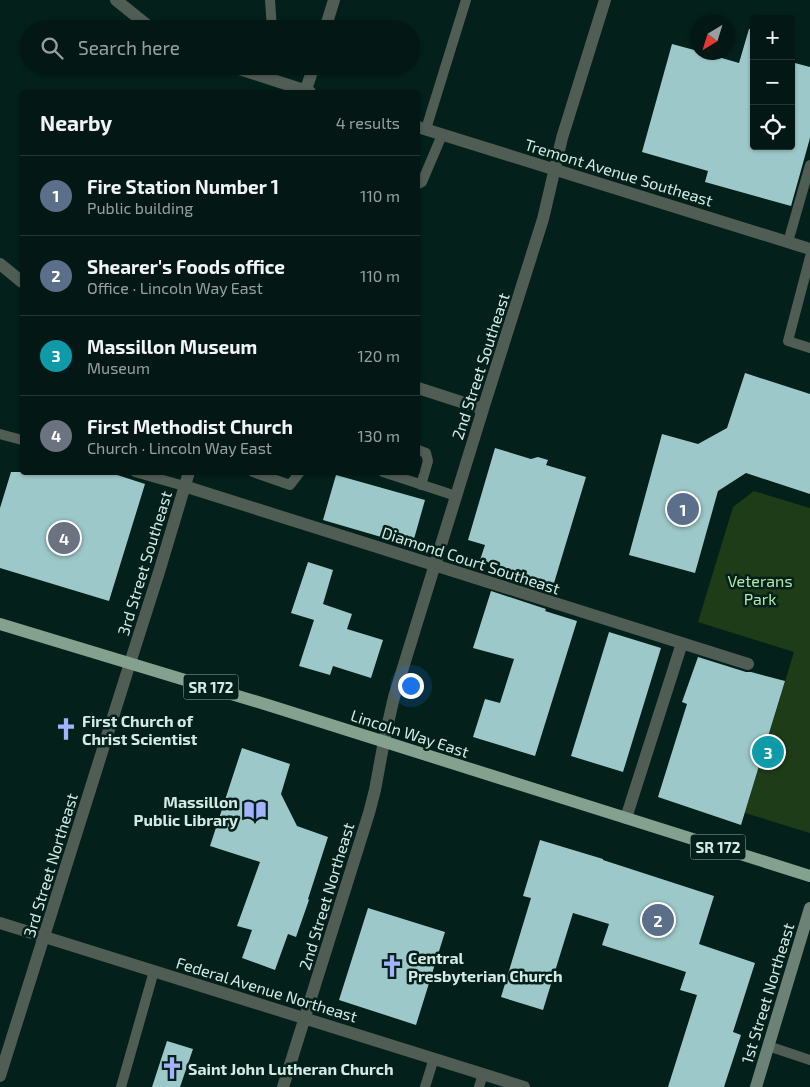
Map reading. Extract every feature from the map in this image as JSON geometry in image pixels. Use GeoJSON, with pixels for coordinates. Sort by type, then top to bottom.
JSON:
{"type":"FeatureCollection","features":[{"type":"Feature","properties":{"kind":"main road","name":"Lincoln Way East"},"geometry":{"type":"LineString","coordinates":[[0,624],[384,741],[810,876]]}},
{"type":"Feature","properties":{"kind":"main road","name":"1st Street Northeast"},"geometry":{"type":"LineString","coordinates":[[756,1087],[810,908]]}},
{"type":"Feature","properties":{"kind":"street"},"geometry":{"type":"LineString","coordinates":[[116,0],[141,20]]}},
{"type":"Feature","properties":{"kind":"street"},"geometry":{"type":"LineString","coordinates":[[328,20],[334,0]]}},
{"type":"Feature","properties":{"kind":"street","name":"2nd Street Southeast"},"geometry":{"type":"LineString","coordinates":[[384,741],[394,697],[543,219],[562,138],[606,0]]}},
{"type":"Feature","properties":{"kind":"street"},"geometry":{"type":"LineString","coordinates":[[275,75],[303,90]]}},
{"type":"Feature","properties":{"kind":"street"},"geometry":{"type":"LineString","coordinates":[[308,90],[312,75]]}},
{"type":"Feature","properties":{"kind":"street","name":"Tremont Avenue Southeast"},"geometry":{"type":"LineString","coordinates":[[422,128],[810,249]]}},
{"type":"Feature","properties":{"kind":"street"},"geometry":{"type":"LineString","coordinates":[[0,264],[20,280]]}},
{"type":"Feature","properties":{"kind":"street"},"geometry":{"type":"LineString","coordinates":[[420,389],[483,409]]}},
{"type":"Feature","properties":{"kind":"street","name":"3rd Street Southeast"},"geometry":{"type":"LineString","coordinates":[[130,663],[188,475]]}},
{"type":"Feature","properties":{"kind":"street","name":"Diamond Court Southeast"},"geometry":{"type":"LineString","coordinates":[[184,486],[748,664]]}},
{"type":"Feature","properties":{"kind":"street"},"geometry":{"type":"LineString","coordinates":[[626,818],[682,643]]}},
{"type":"Feature","properties":{"kind":"street","name":"3rd Street Northeast"},"geometry":{"type":"LineString","coordinates":[[0,1076],[130,663]]}},
{"type":"Feature","properties":{"kind":"street","name":"2nd Street Northeast"},"geometry":{"type":"LineString","coordinates":[[283,1087],[375,790],[384,741]]}},
{"type":"Feature","properties":{"kind":"street","name":"Federal Avenue Northeast"},"geometry":{"type":"LineString","coordinates":[[0,922],[524,1087]]}},
{"type":"Feature","properties":{"kind":"lane"},"geometry":{"type":"LineString","coordinates":[[270,0],[271,20]]}},
{"type":"Feature","properties":{"kind":"lane"},"geometry":{"type":"LineString","coordinates":[[422,128],[466,0]]}},
{"type":"Feature","properties":{"kind":"lane"},"geometry":{"type":"LineString","coordinates":[[420,183],[442,134]]}},
{"type":"Feature","properties":{"kind":"lane"},"geometry":{"type":"LineString","coordinates":[[788,242],[810,165]]}},
{"type":"Feature","properties":{"kind":"lane"},"geometry":{"type":"LineString","coordinates":[[810,257],[788,341],[810,348]]}},
{"type":"Feature","properties":{"kind":"lane"},"geometry":{"type":"LineString","coordinates":[[0,434],[20,439]]}},
{"type":"Feature","properties":{"kind":"lane"},"geometry":{"type":"LineString","coordinates":[[420,451],[426,453],[428,461],[421,485]]}},
{"type":"Feature","properties":{"kind":"lane"},"geometry":{"type":"LineString","coordinates":[[146,475],[184,486]]}},
{"type":"Feature","properties":{"kind":"lane"},"geometry":{"type":"LineString","coordinates":[[261,475],[290,485],[298,475]]}},
{"type":"Feature","properties":{"kind":"lane"},"geometry":{"type":"LineString","coordinates":[[392,475],[456,496]]}},
{"type":"Feature","properties":{"kind":"lane"},"geometry":{"type":"LineString","coordinates":[[121,1087],[154,971]]}},
{"type":"Feature","properties":{"kind":"lane"},"geometry":{"type":"LineString","coordinates":[[768,1046],[810,1060]]}},
{"type":"Feature","properties":{"kind":"lane"},"geometry":{"type":"LineString","coordinates":[[425,1087],[434,1058]]}},
{"type":"Feature","properties":{"kind":"lane"},"geometry":{"type":"LineString","coordinates":[[479,1087],[483,1074]]}},
{"type":"Feature","properties":{"kind":"green space","name":"Veterans Park"},"geometry":{"type":"Polygon","coordinates":[[[754,491],[810,508],[810,833],[745,813],[794,652],[698,622],[733,507],[754,491]]]}},
{"type":"Feature","properties":{"kind":"building"},"geometry":{"type":"Polygon","coordinates":[[[750,29],[750,150],[795,150],[795,63],[810,67],[810,138],[791,206],[705,182],[708,171],[642,152],[672,44],[690,49],[690,60],[729,60],[739,63],[750,29]]]}},
{"type":"Feature","properties":{"kind":"building"},"geometry":{"type":"Polygon","coordinates":[[[745,373],[810,394],[810,494],[746,473],[718,491],[695,573],[629,555],[662,434],[698,444],[727,428],[745,373]]]}},
{"type":"Feature","properties":{"kind":"building"},"geometry":{"type":"Polygon","coordinates":[[[495,448],[531,459],[538,457],[548,460],[546,465],[586,477],[551,593],[496,576],[499,566],[480,560],[485,545],[468,540],[495,448]]]}},
{"type":"Feature","properties":{"kind":"building"},"geometry":{"type":"Polygon","coordinates":[[[11,472],[20,472],[20,475],[117,475],[145,484],[109,601],[0,568],[0,508],[11,472]]]}},
{"type":"Feature","properties":{"kind":"building"},"geometry":{"type":"Polygon","coordinates":[[[336,475],[425,500],[412,546],[323,520],[336,475]]]}},
{"type":"Feature","properties":{"kind":"building"},"geometry":{"type":"Polygon","coordinates":[[[308,562],[333,570],[323,604],[352,614],[347,629],[383,640],[371,678],[333,666],[330,675],[299,666],[314,620],[291,613],[308,562]]]}},
{"type":"Feature","properties":{"kind":"building"},"geometry":{"type":"Polygon","coordinates":[[[491,591],[577,621],[535,756],[473,737],[485,699],[500,703],[514,659],[473,648],[491,591]]]}},
{"type":"Feature","properties":{"kind":"building"},"geometry":{"type":"Polygon","coordinates":[[[609,632],[661,648],[623,772],[571,756],[609,632]]]}},
{"type":"Feature","properties":{"kind":"building"},"geometry":{"type":"Polygon","coordinates":[[[698,657],[746,672],[785,681],[741,825],[658,797],[687,704],[682,702],[698,657]]]}},
{"type":"Feature","properties":{"kind":"building","name":"Massillon Public Library"},"geometry":{"type":"Polygon","coordinates":[[[242,748],[290,764],[281,794],[297,826],[328,837],[296,937],[288,934],[275,970],[242,958],[252,930],[237,926],[260,862],[210,846],[242,748]]]}},
{"type":"Feature","properties":{"kind":"building"},"geometry":{"type":"Polygon","coordinates":[[[540,840],[714,896],[699,944],[755,963],[733,1032],[741,1035],[724,1087],[668,1087],[697,995],[680,990],[686,972],[602,945],[609,924],[573,913],[543,1010],[501,997],[531,898],[523,896],[540,840]]]}},
{"type":"Feature","properties":{"kind":"building","name":"Central Presbyterian Church"},"geometry":{"type":"Polygon","coordinates":[[[368,908],[445,932],[416,1025],[339,1000],[368,908]]]}},
{"type":"Feature","properties":{"kind":"building","name":"Saint John Lutheran Church"},"geometry":{"type":"Polygon","coordinates":[[[167,1041],[193,1049],[180,1087],[152,1087],[167,1041]]]}},
{"type":"Feature","properties":{"kind":"place","name":"Fire Station Number 1"},"geometry":{"type":"Point","coordinates":[683,509]}},
{"type":"Feature","properties":{"kind":"place","name":"First Methodist Church"},"geometry":{"type":"Point","coordinates":[64,538]}},
{"type":"Feature","properties":{"kind":"place","name":"First Church of Christ Scientist"},"geometry":{"type":"Point","coordinates":[66,729]}},
{"type":"Feature","properties":{"kind":"place","name":"Massillon Museum"},"geometry":{"type":"Point","coordinates":[768,752]}},
{"type":"Feature","properties":{"kind":"place","name":"Massillon Public Library"},"geometry":{"type":"Point","coordinates":[255,810]}},
{"type":"Feature","properties":{"kind":"place","name":"Shearer's Foods office"},"geometry":{"type":"Point","coordinates":[658,920]}},
{"type":"Feature","properties":{"kind":"place","name":"Central Presbyterian Church"},"geometry":{"type":"Point","coordinates":[392,966]}},
{"type":"Feature","properties":{"kind":"place","name":"Saint John Lutheran Church"},"geometry":{"type":"Point","coordinates":[172,1068]}}]}
